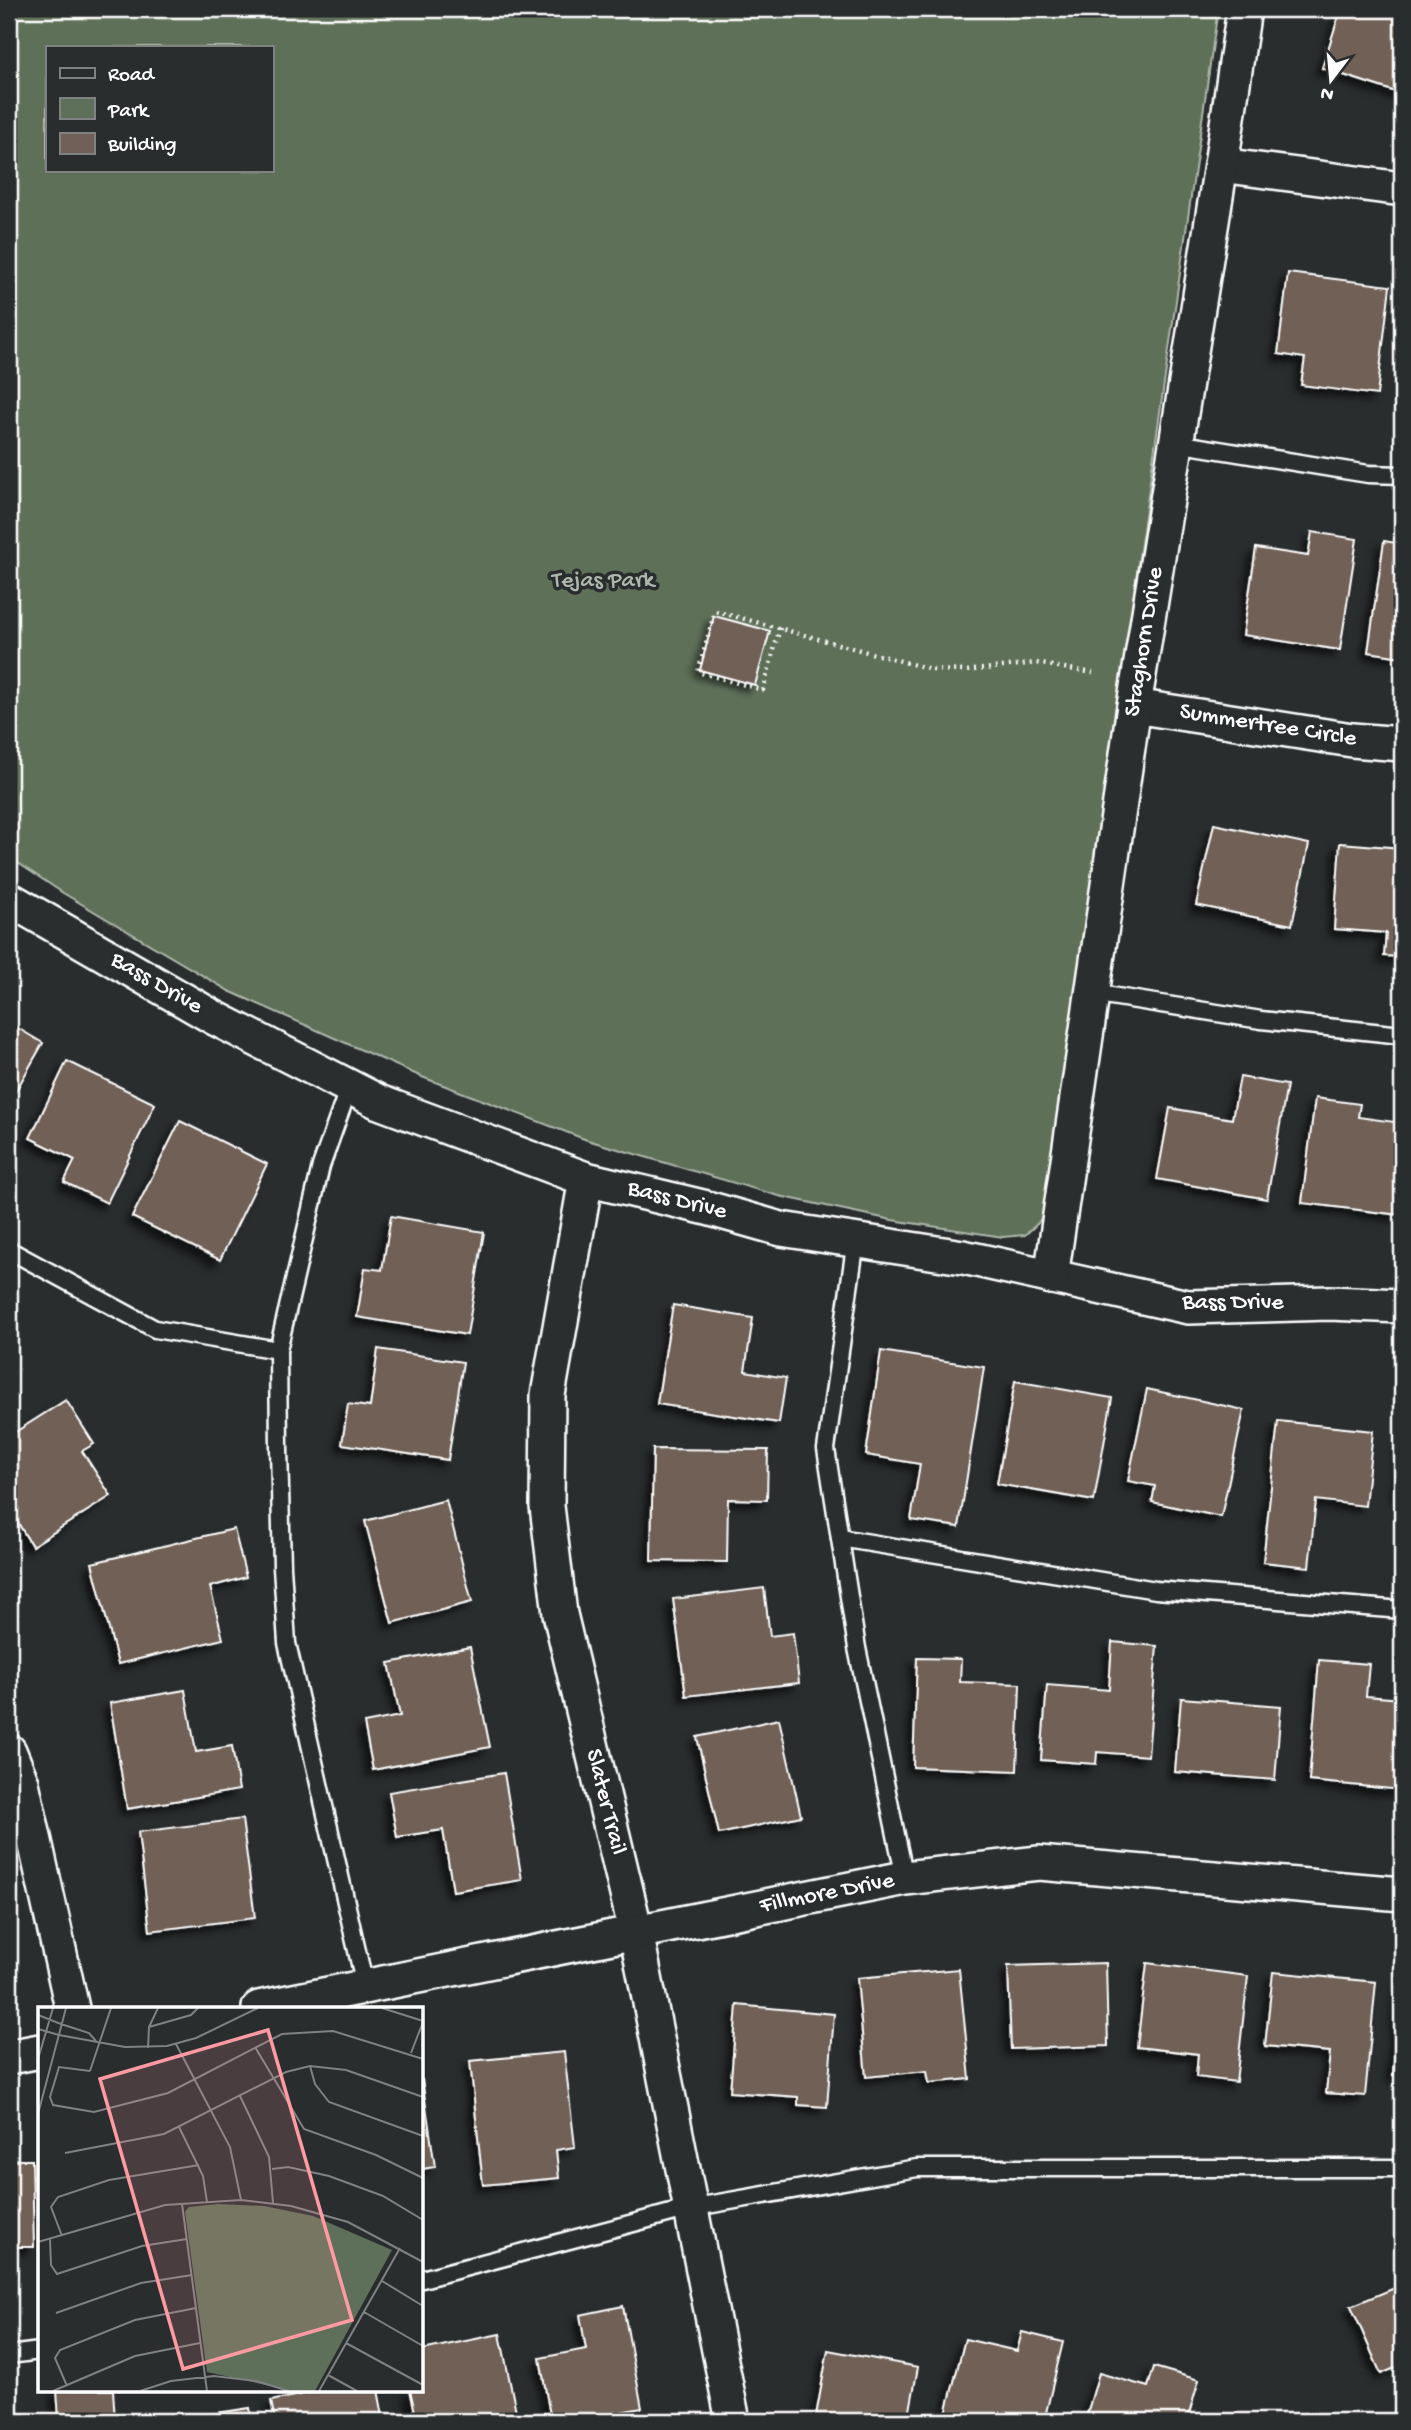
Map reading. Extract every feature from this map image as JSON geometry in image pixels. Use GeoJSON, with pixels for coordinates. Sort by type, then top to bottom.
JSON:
{"type":"FeatureCollection","features":[{"type":"Feature","properties":{"kind":"street","name":"Staghorn Drive"},"geometry":{"type":"LineString","coordinates":[[1051,1277],[1134,706],[1244,9]]}},
{"type":"Feature","properties":{"kind":"street"},"geometry":{"type":"LineString","coordinates":[[1221,165],[1402,189]]}},
{"type":"Feature","properties":{"kind":"street","name":"Summertree Circle"},"geometry":{"type":"LineString","coordinates":[[1134,706],[1352,740],[1402,744]]}},
{"type":"Feature","properties":{"kind":"street","name":"Bass Drive"},"geometry":{"type":"LineString","coordinates":[[9,898],[213,1017],[379,1102],[586,1178],[780,1229],[964,1257],[1188,1307],[1329,1303],[1402,1306]]}},
{"type":"Feature","properties":{"kind":"street","name":"Slater Trail"},"geometry":{"type":"LineString","coordinates":[[586,1178],[548,1395],[547,1506],[559,1614],[636,1933],[733,2421]]}},
{"type":"Feature","properties":{"kind":"street"},"geometry":{"type":"LineString","coordinates":[[9,1751],[22,1783],[72,2007]]}},
{"type":"Feature","properties":{"kind":"street","name":"Fillmore Drive"},"geometry":{"type":"LineString","coordinates":[[264,2007],[905,1878],[1039,1863],[1402,1894]]}},
{"type":"Feature","properties":{"kind":"street"},"geometry":{"type":"LineString","coordinates":[[9,2057],[38,2051]]}},
{"type":"Feature","properties":{"kind":"lane"},"geometry":{"type":"LineString","coordinates":[[1177,443],[1368,474],[1402,475]]}},
{"type":"Feature","properties":{"kind":"lane"},"geometry":{"type":"LineString","coordinates":[[1092,993],[1261,1020],[1402,1035]]}},
{"type":"Feature","properties":{"kind":"lane"},"geometry":{"type":"LineString","coordinates":[[349,1087],[321,1166],[278,1350],[282,1567],[288,1643],[365,1986]]}},
{"type":"Feature","properties":{"kind":"lane"},"geometry":{"type":"LineString","coordinates":[[856,1240],[826,1449],[857,1648],[905,1878]]}},
{"type":"Feature","properties":{"kind":"lane"},"geometry":{"type":"LineString","coordinates":[[9,1250],[155,1329],[278,1350]]}},
{"type":"Feature","properties":{"kind":"lane"},"geometry":{"type":"LineString","coordinates":[[840,1538],[1156,1590],[1402,1610]]}},
{"type":"Feature","properties":{"kind":"lane"},"geometry":{"type":"LineString","coordinates":[[424,2278],[690,2208],[917,2168],[1402,2168]]}},
{"type":"Feature","properties":{"kind":"lane"},"geometry":{"type":"LineString","coordinates":[[9,2355],[38,2351]]}},
{"type":"Feature","properties":{"kind":"path"},"geometry":{"type":"LineString","coordinates":[[780,628],[763,690],[698,672],[715,611],[780,628],[934,670],[966,671],[1036,663],[1093,673]]}},
{"type":"Feature","properties":{"kind":"green space","name":"Tejas Park"},"geometry":{"type":"Polygon","coordinates":[[[9,9],[1218,9],[1045,1211],[1038,1223],[1025,1235],[1003,1237],[892,1220],[779,1196],[587,1140],[422,1077],[229,991],[63,893],[9,857],[9,9]]]}},
{"type":"Feature","properties":{"kind":"building"},"geometry":{"type":"Polygon","coordinates":[[[1341,9],[1402,9],[1402,94],[1322,68],[1341,9]]]}},
{"type":"Feature","properties":{"kind":"building"},"geometry":{"type":"Polygon","coordinates":[[[1288,273],[1390,286],[1377,395],[1301,385],[1305,358],[1278,354],[1288,273]]]}},
{"type":"Feature","properties":{"kind":"building"},"geometry":{"type":"Polygon","coordinates":[[[1312,532],[1357,539],[1340,650],[1243,635],[1256,548],[1308,556],[1312,532]]]}},
{"type":"Feature","properties":{"kind":"building"},"geometry":{"type":"Polygon","coordinates":[[[1384,541],[1402,544],[1402,657],[1368,652],[1384,541]]]}},
{"type":"Feature","properties":{"kind":"building"},"geometry":{"type":"Polygon","coordinates":[[[714,616],[770,631],[755,685],[700,670],[714,616]]]}},
{"type":"Feature","properties":{"kind":"building"},"geometry":{"type":"Polygon","coordinates":[[[1214,824],[1309,844],[1292,925],[1196,905],[1214,824]]]}},
{"type":"Feature","properties":{"kind":"building"},"geometry":{"type":"Polygon","coordinates":[[[1340,843],[1402,848],[1402,957],[1384,956],[1386,933],[1334,929],[1340,843]]]}},
{"type":"Feature","properties":{"kind":"building"},"geometry":{"type":"Polygon","coordinates":[[[9,1023],[43,1043],[9,1103],[9,1023]]]}},
{"type":"Feature","properties":{"kind":"building"},"geometry":{"type":"Polygon","coordinates":[[[67,1061],[155,1104],[107,1203],[64,1182],[75,1160],[30,1138],[67,1061]]]}},
{"type":"Feature","properties":{"kind":"building"},"geometry":{"type":"Polygon","coordinates":[[[1240,1077],[1287,1085],[1267,1199],[1157,1179],[1170,1108],[1232,1119],[1240,1077]]]}},
{"type":"Feature","properties":{"kind":"building"},"geometry":{"type":"Polygon","coordinates":[[[1315,1098],[1360,1104],[1358,1117],[1402,1123],[1400,1215],[1302,1203],[1315,1098]]]}},
{"type":"Feature","properties":{"kind":"building"},"geometry":{"type":"Polygon","coordinates":[[[180,1121],[267,1164],[220,1260],[132,1217],[180,1121]]]}},
{"type":"Feature","properties":{"kind":"building"},"geometry":{"type":"Polygon","coordinates":[[[391,1216],[484,1232],[467,1335],[357,1317],[365,1268],[382,1270],[391,1216]]]}},
{"type":"Feature","properties":{"kind":"building"},"geometry":{"type":"Polygon","coordinates":[[[673,1305],[753,1318],[745,1371],[786,1378],[779,1423],[657,1404],[673,1305]]]}},
{"type":"Feature","properties":{"kind":"building"},"geometry":{"type":"Polygon","coordinates":[[[378,1349],[463,1362],[448,1460],[342,1444],[348,1404],[370,1407],[378,1349]]]}},
{"type":"Feature","properties":{"kind":"building"},"geometry":{"type":"Polygon","coordinates":[[[881,1351],[984,1367],[959,1527],[911,1520],[920,1464],[866,1455],[881,1351]]]}},
{"type":"Feature","properties":{"kind":"building"},"geometry":{"type":"Polygon","coordinates":[[[1015,1381],[1112,1398],[1094,1501],[997,1484],[1015,1381]]]}},
{"type":"Feature","properties":{"kind":"building"},"geometry":{"type":"Polygon","coordinates":[[[1147,1389],[1244,1410],[1221,1517],[1152,1502],[1155,1486],[1128,1481],[1147,1389]]]}},
{"type":"Feature","properties":{"kind":"building"},"geometry":{"type":"Polygon","coordinates":[[[66,1400],[94,1444],[82,1451],[111,1496],[32,1546],[9,1508],[9,1436],[66,1400]]]}},
{"type":"Feature","properties":{"kind":"building"},"geometry":{"type":"Polygon","coordinates":[[[1278,1421],[1373,1431],[1365,1506],[1316,1500],[1309,1567],[1263,1562],[1278,1421]]]}},
{"type":"Feature","properties":{"kind":"building"},"geometry":{"type":"Polygon","coordinates":[[[1402,1438],[1402,1497],[1397,1496],[1402,1438]]]}},
{"type":"Feature","properties":{"kind":"building"},"geometry":{"type":"Polygon","coordinates":[[[653,1449],[768,1450],[767,1500],[728,1499],[727,1562],[651,1561],[653,1449]]]}},
{"type":"Feature","properties":{"kind":"building"},"geometry":{"type":"Polygon","coordinates":[[[446,1500],[472,1602],[392,1623],[365,1521],[446,1500]]]}},
{"type":"Feature","properties":{"kind":"building"},"geometry":{"type":"Polygon","coordinates":[[[234,1529],[246,1577],[210,1587],[223,1639],[118,1664],[92,1563],[234,1529]]]}},
{"type":"Feature","properties":{"kind":"building"},"geometry":{"type":"Polygon","coordinates":[[[764,1588],[770,1636],[793,1633],[799,1683],[686,1696],[673,1599],[764,1588]]]}},
{"type":"Feature","properties":{"kind":"building"},"geometry":{"type":"Polygon","coordinates":[[[1112,1642],[1157,1646],[1148,1756],[1097,1752],[1096,1764],[1041,1760],[1047,1685],[1109,1690],[1112,1642]]]}},
{"type":"Feature","properties":{"kind":"building"},"geometry":{"type":"Polygon","coordinates":[[[470,1647],[490,1747],[373,1770],[364,1723],[400,1716],[389,1663],[470,1647]]]}},
{"type":"Feature","properties":{"kind":"building"},"geometry":{"type":"Polygon","coordinates":[[[917,1658],[961,1659],[960,1682],[1020,1684],[1017,1771],[913,1767],[917,1658]]]}},
{"type":"Feature","properties":{"kind":"building"},"geometry":{"type":"Polygon","coordinates":[[[1319,1660],[1369,1664],[1366,1696],[1402,1699],[1402,1790],[1309,1781],[1319,1660]]]}},
{"type":"Feature","properties":{"kind":"building"},"geometry":{"type":"Polygon","coordinates":[[[185,1690],[196,1752],[232,1746],[239,1790],[127,1809],[110,1703],[185,1690]]]}},
{"type":"Feature","properties":{"kind":"building"},"geometry":{"type":"Polygon","coordinates":[[[1181,1698],[1281,1706],[1275,1780],[1175,1772],[1181,1698]]]}},
{"type":"Feature","properties":{"kind":"building"},"geometry":{"type":"Polygon","coordinates":[[[779,1719],[801,1816],[719,1834],[697,1737],[779,1719]]]}},
{"type":"Feature","properties":{"kind":"building"},"geometry":{"type":"Polygon","coordinates":[[[504,1773],[522,1880],[453,1891],[443,1830],[397,1837],[389,1792],[504,1773]]]}},
{"type":"Feature","properties":{"kind":"building"},"geometry":{"type":"Polygon","coordinates":[[[242,1819],[255,1918],[150,1931],[138,1832],[242,1819]]]}},
{"type":"Feature","properties":{"kind":"building"},"geometry":{"type":"Polygon","coordinates":[[[1106,1963],[1108,2046],[1011,2049],[1008,1966],[1106,1963]]]}},
{"type":"Feature","properties":{"kind":"building"},"geometry":{"type":"Polygon","coordinates":[[[1147,1963],[1248,1976],[1236,2082],[1196,2077],[1198,2054],[1137,2047],[1147,1963]]]}},
{"type":"Feature","properties":{"kind":"building"},"geometry":{"type":"Polygon","coordinates":[[[959,1969],[970,2079],[929,2083],[927,2071],[866,2077],[857,1978],[959,1969]]]}},
{"type":"Feature","properties":{"kind":"building"},"geometry":{"type":"Polygon","coordinates":[[[1273,1972],[1376,1982],[1365,2096],[1326,2093],[1330,2052],[1265,2046],[1273,1972]]]}},
{"type":"Feature","properties":{"kind":"building"},"geometry":{"type":"Polygon","coordinates":[[[1402,1981],[1402,2076],[1393,2075],[1402,1981]]]}},
{"type":"Feature","properties":{"kind":"building"},"geometry":{"type":"Polygon","coordinates":[[[737,2005],[834,2014],[827,2107],[798,2105],[798,2097],[730,2092],[737,2005]]]}},
{"type":"Feature","properties":{"kind":"building"},"geometry":{"type":"Polygon","coordinates":[[[564,2052],[575,2147],[556,2150],[559,2178],[483,2185],[470,2061],[564,2052]]]}},
{"type":"Feature","properties":{"kind":"building"},"geometry":{"type":"Polygon","coordinates":[[[424,2093],[435,2167],[424,2169],[424,2093]]]}},
{"type":"Feature","properties":{"kind":"building"},"geometry":{"type":"Polygon","coordinates":[[[9,2160],[32,2160],[34,2247],[9,2247],[9,2160]]]}},
{"type":"Feature","properties":{"kind":"building"},"geometry":{"type":"Polygon","coordinates":[[[1402,2285],[1402,2365],[1381,2374],[1351,2306],[1402,2285]]]}},
{"type":"Feature","properties":{"kind":"building"},"geometry":{"type":"Polygon","coordinates":[[[623,2306],[642,2408],[571,2421],[551,2421],[540,2358],[586,2349],[580,2315],[623,2306]]]}},
{"type":"Feature","properties":{"kind":"building"},"geometry":{"type":"Polygon","coordinates":[[[1022,2332],[1063,2342],[1044,2421],[944,2421],[965,2339],[1017,2351],[1022,2332]]]}},
{"type":"Feature","properties":{"kind":"building"},"geometry":{"type":"Polygon","coordinates":[[[500,2334],[518,2421],[417,2421],[410,2392],[424,2392],[424,2350],[500,2334]]]}},
{"type":"Feature","properties":{"kind":"building"},"geometry":{"type":"Polygon","coordinates":[[[828,2350],[918,2367],[908,2421],[815,2421],[828,2350]]]}},
{"type":"Feature","properties":{"kind":"building"},"geometry":{"type":"Polygon","coordinates":[[[1154,2367],[1199,2380],[1187,2421],[1085,2421],[1099,2373],[1148,2387],[1154,2367]]]}},
{"type":"Feature","properties":{"kind":"building"},"geometry":{"type":"Polygon","coordinates":[[[57,2392],[113,2392],[115,2421],[17,2421],[59,2418],[57,2392]]]}},
{"type":"Feature","properties":{"kind":"building"},"geometry":{"type":"Polygon","coordinates":[[[314,2392],[378,2392],[384,2421],[275,2421],[271,2401],[314,2392]]]}},
{"type":"Feature","properties":{"kind":"building"},"geometry":{"type":"Polygon","coordinates":[[[250,2408],[252,2421],[165,2421],[250,2408]]]}}]}
